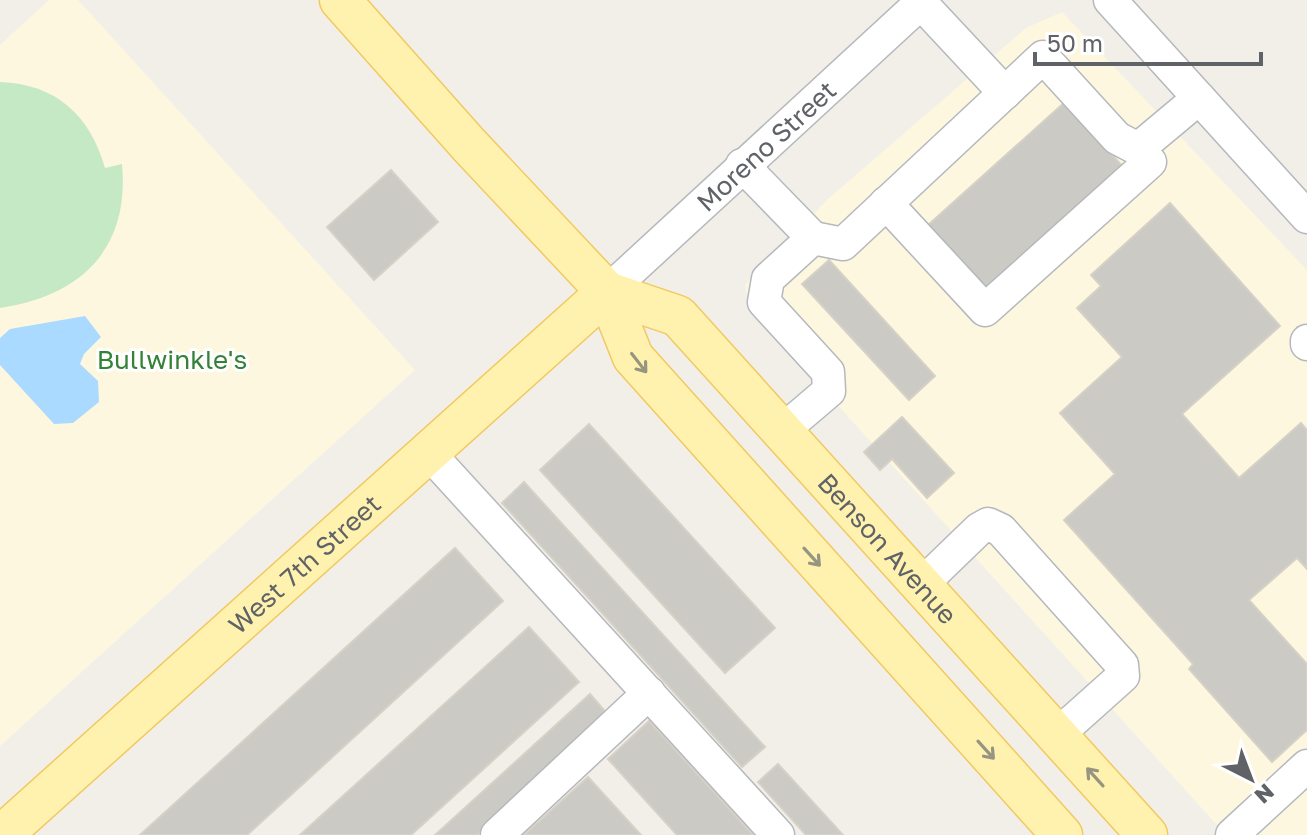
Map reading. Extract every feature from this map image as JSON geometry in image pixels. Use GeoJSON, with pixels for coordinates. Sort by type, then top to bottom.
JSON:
{"type":"FeatureCollection","features":[{"type":"Feature","properties":{"kind":"main road","name":"Benson Avenue"},"geometry":{"type":"LineString","coordinates":[[340,0],[460,136],[607,292],[633,357],[1062,835]]}},
{"type":"Feature","properties":{"kind":"main road","name":"Benson Avenue"},"geometry":{"type":"LineString","coordinates":[[607,292],[678,316],[1147,835]]}},
{"type":"Feature","properties":{"kind":"main road","name":"West 7th Street"},"geometry":{"type":"LineString","coordinates":[[2,835],[607,292]]}},
{"type":"Feature","properties":{"kind":"street"},"geometry":{"type":"LineString","coordinates":[[1110,0],[1307,217]]}},
{"type":"Feature","properties":{"kind":"street","name":"Moreno Street"},"geometry":{"type":"LineString","coordinates":[[607,292],[923,1]]}},
{"type":"Feature","properties":{"kind":"street"},"geometry":{"type":"LineString","coordinates":[[923,1],[1005,93]]}},
{"type":"Feature","properties":{"kind":"street"},"geometry":{"type":"LineString","coordinates":[[742,165],[813,238],[843,244],[886,203],[1043,57],[1117,138],[1138,149],[1150,162],[985,310],[886,203]]}},
{"type":"Feature","properties":{"kind":"street"},"geometry":{"type":"LineString","coordinates":[[1138,149],[1199,98]]}},
{"type":"Feature","properties":{"kind":"street"},"geometry":{"type":"LineString","coordinates":[[782,431],[829,391],[828,372],[764,302],[768,279],[813,238]]}},
{"type":"Feature","properties":{"kind":"street"},"geometry":{"type":"LineString","coordinates":[[427,451],[778,835]]}},
{"type":"Feature","properties":{"kind":"street"},"geometry":{"type":"LineString","coordinates":[[921,585],[979,529],[988,524],[1001,530],[1122,665],[1123,676],[1057,735]]}},
{"type":"Feature","properties":{"kind":"street"},"geometry":{"type":"LineString","coordinates":[[497,835],[649,693]]}},
{"type":"Feature","properties":{"kind":"street"},"geometry":{"type":"LineString","coordinates":[[1232,835],[1307,766]]}},
{"type":"Feature","properties":{"kind":"shaded area","name":"Bullwinkle's"},"geometry":{"type":"Polygon","coordinates":[[[49,0],[78,0],[415,370],[0,746],[0,45],[49,0]]]}},
{"type":"Feature","properties":{"kind":"shaded area"},"geometry":{"type":"Polygon","coordinates":[[[1062,12],[1307,270],[1307,835],[1226,835],[749,307],[745,285],[828,199],[1026,28],[1062,12]]]}},
{"type":"Feature","properties":{"kind":"green space"},"geometry":{"type":"Polygon","coordinates":[[[0,82],[38,89],[68,106],[90,132],[105,168],[122,164],[122,194],[118,221],[108,244],[76,280],[29,302],[0,308],[0,82]]]}},
{"type":"Feature","properties":{"kind":"water"},"geometry":{"type":"Polygon","coordinates":[[[85,316],[101,337],[84,354],[80,364],[98,381],[99,402],[73,423],[54,424],[0,365],[0,338],[10,329],[85,316]]]}},
{"type":"Feature","properties":{"kind":"building"},"geometry":{"type":"Polygon","coordinates":[[[1065,102],[1124,168],[987,291],[928,225],[1065,102]]]}},
{"type":"Feature","properties":{"kind":"building"},"geometry":{"type":"Polygon","coordinates":[[[391,170],[438,222],[374,280],[327,227],[391,170]]]}},
{"type":"Feature","properties":{"kind":"building"},"geometry":{"type":"Polygon","coordinates":[[[1170,203],[1280,326],[1182,414],[1239,478],[1301,423],[1307,430],[1307,569],[1297,558],[1249,600],[1307,664],[1307,730],[1272,762],[1189,669],[1193,664],[1064,520],[1115,474],[1060,413],[1122,357],[1077,308],[1101,286],[1091,275],[1170,203]]]}},
{"type":"Feature","properties":{"kind":"building"},"geometry":{"type":"Polygon","coordinates":[[[829,260],[935,376],[909,400],[802,284],[829,260]]]}},
{"type":"Feature","properties":{"kind":"building"},"geometry":{"type":"Polygon","coordinates":[[[902,417],[954,473],[927,498],[892,459],[880,470],[864,452],[902,417]]]}},
{"type":"Feature","properties":{"kind":"building"},"geometry":{"type":"Polygon","coordinates":[[[589,424],[775,628],[725,673],[540,470],[589,424]]]}},
{"type":"Feature","properties":{"kind":"building"},"geometry":{"type":"Polygon","coordinates":[[[524,482],[765,747],[742,767],[502,503],[524,482]]]}},
{"type":"Feature","properties":{"kind":"building"},"geometry":{"type":"Polygon","coordinates":[[[455,548],[503,601],[247,835],[140,835],[455,548]]]}},
{"type":"Feature","properties":{"kind":"building"},"geometry":{"type":"Polygon","coordinates":[[[529,627],[579,682],[411,835],[300,835],[529,627]]]}},
{"type":"Feature","properties":{"kind":"building"},"geometry":{"type":"Polygon","coordinates":[[[590,694],[609,716],[477,835],[435,835],[590,694]]]}},
{"type":"Feature","properties":{"kind":"building"},"geometry":{"type":"Polygon","coordinates":[[[649,721],[753,835],[677,835],[608,759],[649,721]]]}},
{"type":"Feature","properties":{"kind":"building"},"geometry":{"type":"Polygon","coordinates":[[[778,764],[843,835],[806,835],[758,782],[778,764]]]}},
{"type":"Feature","properties":{"kind":"building"},"geometry":{"type":"Polygon","coordinates":[[[588,777],[641,835],[524,835],[588,777]]]}}]}
